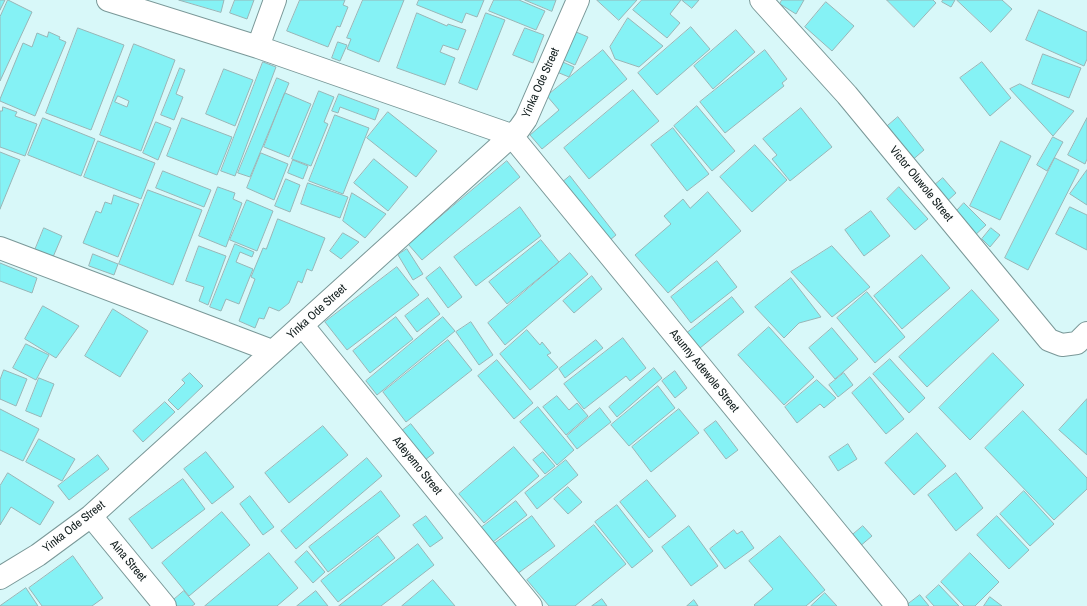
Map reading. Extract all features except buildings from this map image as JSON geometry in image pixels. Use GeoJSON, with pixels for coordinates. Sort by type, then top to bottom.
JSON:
{"type":"FeatureCollection","features":[{"type":"Feature","properties":{"kind":"street"},"geometry":{"type":"LineString","coordinates":[[108,0],[258,47],[511,135]]}},
{"type":"Feature","properties":{"kind":"street"},"geometry":{"type":"LineString","coordinates":[[258,47],[275,0]]}},
{"type":"Feature","properties":{"kind":"street","name":"Yinka Ode Street"},"geometry":{"type":"LineString","coordinates":[[0,578],[38,555],[91,516],[272,351],[303,326],[519,129],[526,119],[578,0]]}},
{"type":"Feature","properties":{"kind":"street","name":"Victor Oluwole Street"},"geometry":{"type":"LineString","coordinates":[[761,0],[847,94],[1049,340],[1062,345],[1077,343],[1087,333]]}},
{"type":"Feature","properties":{"kind":"street","name":"Asunny Adewole Street"},"geometry":{"type":"LineString","coordinates":[[511,135],[897,606]]}},
{"type":"Feature","properties":{"kind":"street"},"geometry":{"type":"LineString","coordinates":[[0,248],[272,351]]}},
{"type":"Feature","properties":{"kind":"street","name":"Adeyemo Street"},"geometry":{"type":"LineString","coordinates":[[303,326],[531,606]]}},
{"type":"Feature","properties":{"kind":"street","name":"Aina Street"},"geometry":{"type":"LineString","coordinates":[[91,516],[165,606]]}}]}
